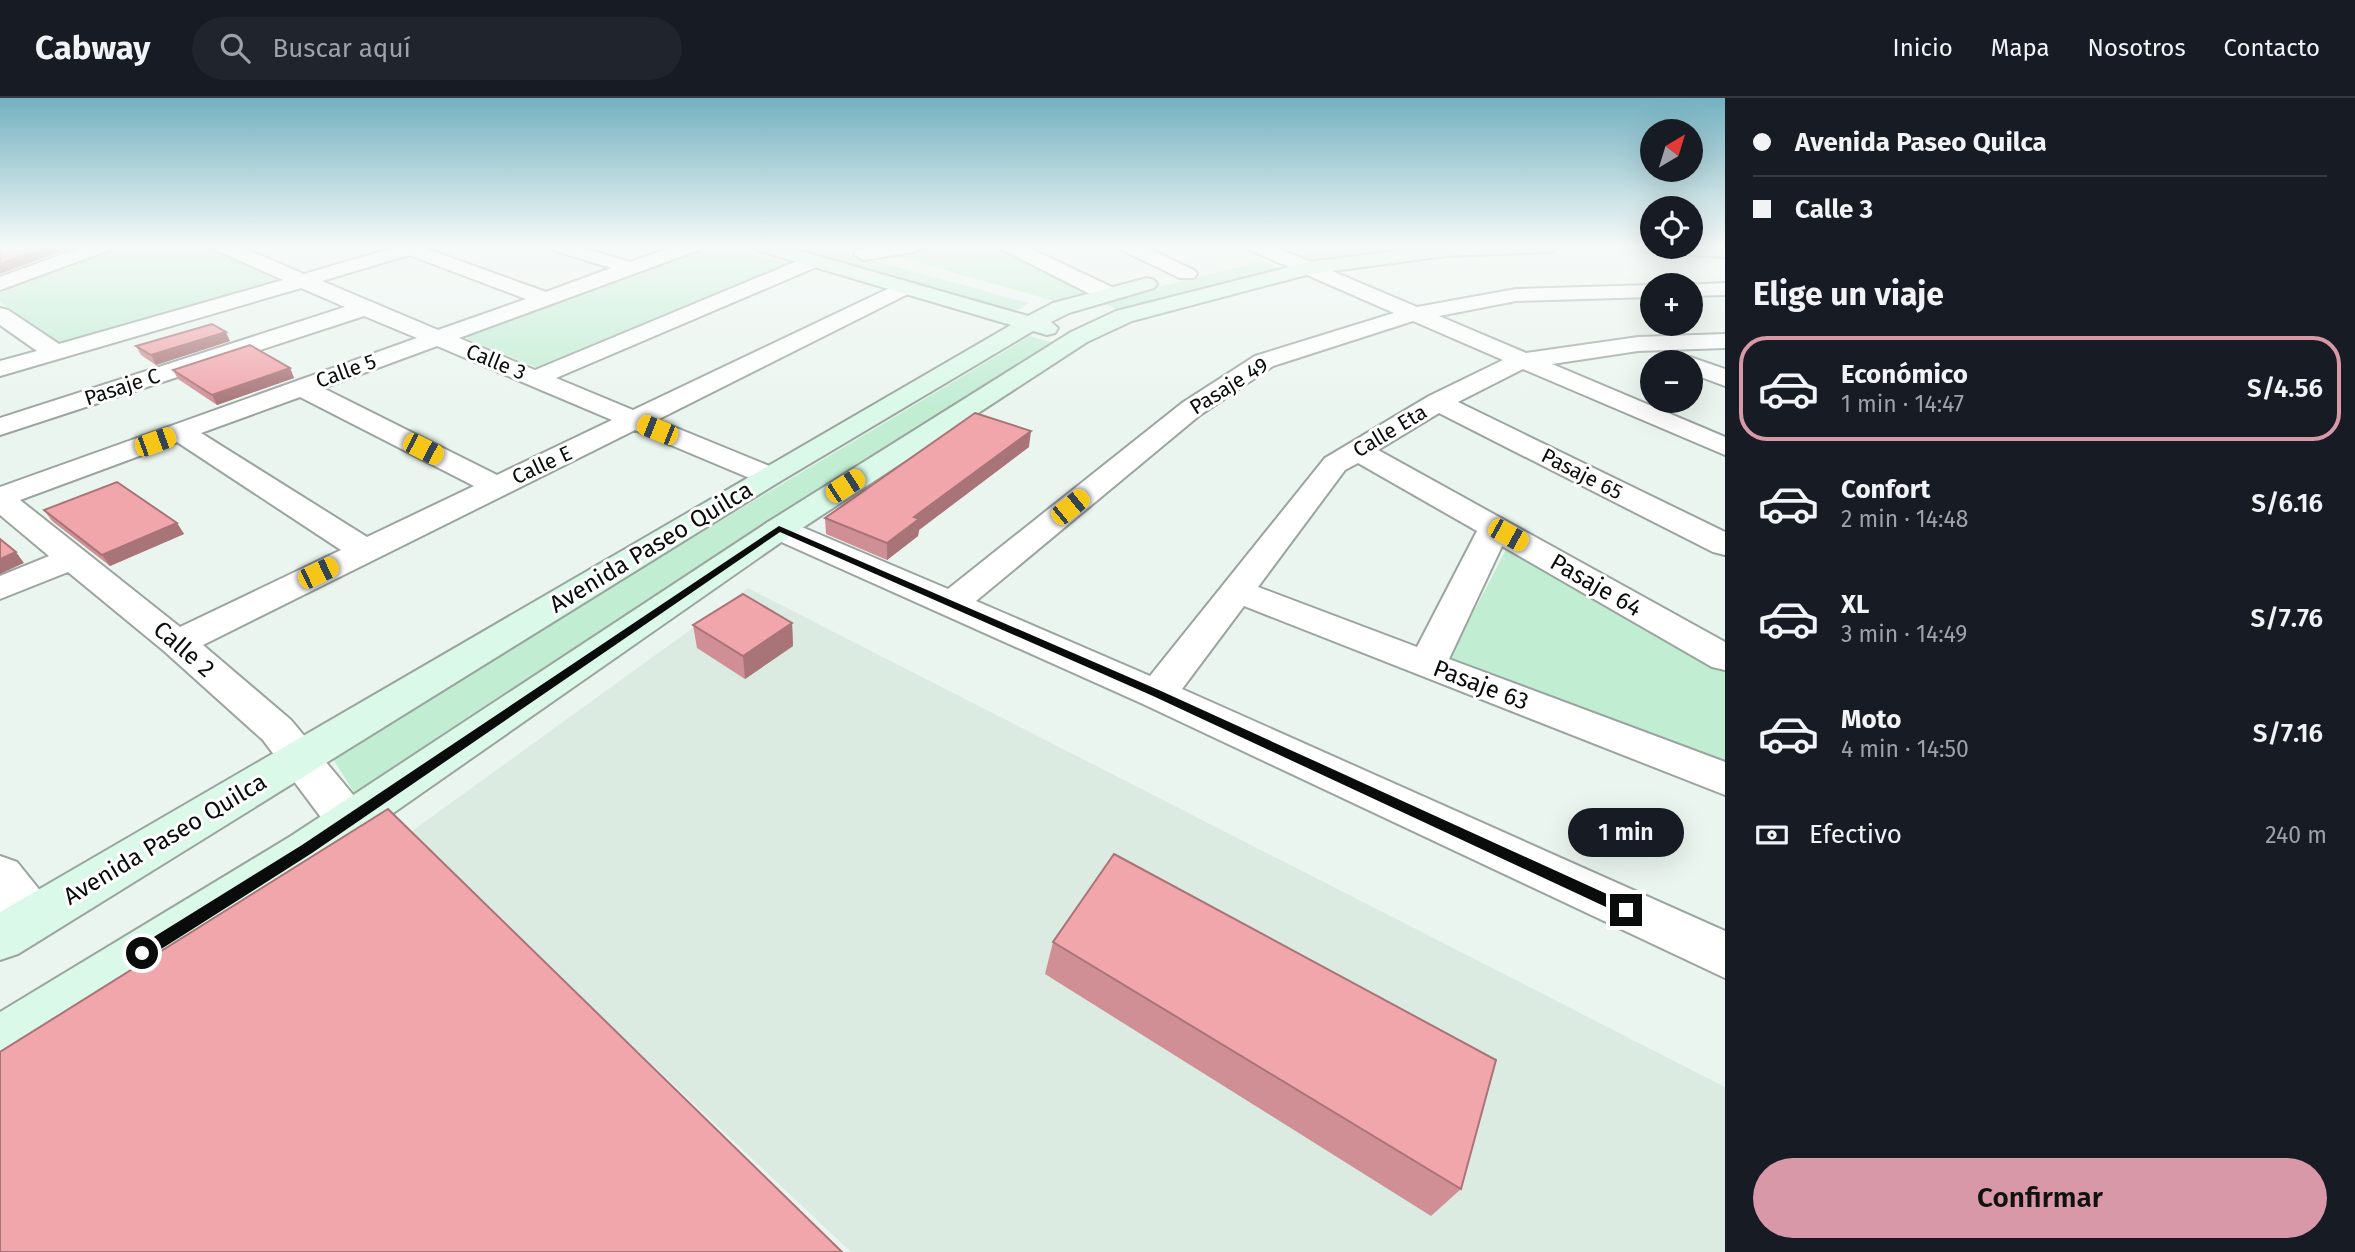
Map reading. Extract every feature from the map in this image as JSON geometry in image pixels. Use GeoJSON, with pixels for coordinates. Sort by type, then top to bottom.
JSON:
{"type":"FeatureCollection","features":[{"type":"Feature","properties":{"kind":"main road"},"geometry":{"type":"LineString","coordinates":[[989,300],[1029,311],[1098,318]]}},
{"type":"Feature","properties":{"kind":"main road","name":"Avenida Paseo Quilca"},"geometry":{"type":"LineString","coordinates":[[0,1042],[307,849],[779,528],[1098,318],[1135,300]]}},
{"type":"Feature","properties":{"kind":"main road","name":"Avenida Paseo Quilca"},"geometry":{"type":"LineString","coordinates":[[17,928],[769,475],[1029,311],[1061,308],[1098,318],[1175,300]]}},
{"type":"Feature","properties":{"kind":"street"},"geometry":{"type":"LineString","coordinates":[[0,369],[238,300]]}},
{"type":"Feature","properties":{"kind":"street","name":"Calle 3"},"geometry":{"type":"LineString","coordinates":[[346,300],[769,475]]}},
{"type":"Feature","properties":{"kind":"street","name":"Calle 5"},"geometry":{"type":"LineString","coordinates":[[0,498],[545,300]]}},
{"type":"Feature","properties":{"kind":"street"},"geometry":{"type":"LineString","coordinates":[[536,379],[722,300]]}},
{"type":"Feature","properties":{"kind":"street","name":"Calle E"},"geometry":{"type":"LineString","coordinates":[[177,643],[496,486],[635,421],[870,300]]}},
{"type":"Feature","properties":{"kind":"street"},"geometry":{"type":"LineString","coordinates":[[1076,300],[1098,318]]}},
{"type":"Feature","properties":{"kind":"street"},"geometry":{"type":"LineString","coordinates":[[1381,300],[1725,447]]}},
{"type":"Feature","properties":{"kind":"street","name":"Pasaje 49"},"geometry":{"type":"LineString","coordinates":[[950,604],[1191,409],[1264,361],[1413,314],[1490,300]]}},
{"type":"Feature","properties":{"kind":"street","name":"Pasaje C"},"geometry":{"type":"LineString","coordinates":[[0,427],[365,308]]}},
{"type":"Feature","properties":{"kind":"street"},"geometry":{"type":"LineString","coordinates":[[0,315],[56,353]]}},
{"type":"Feature","properties":{"kind":"street","name":"Calle Eta"},"geometry":{"type":"LineString","coordinates":[[1157,694],[1335,464],[1438,402],[1521,361],[1638,344],[1725,341]]}},
{"type":"Feature","properties":{"kind":"street"},"geometry":{"type":"LineString","coordinates":[[1638,344],[1654,350]]}},
{"type":"Feature","properties":{"kind":"street"},"geometry":{"type":"LineString","coordinates":[[1703,369],[1725,378]]}},
{"type":"Feature","properties":{"kind":"street"},"geometry":{"type":"LineString","coordinates":[[301,387],[496,486]]}},
{"type":"Feature","properties":{"kind":"street","name":"Pasaje 65"},"geometry":{"type":"LineString","coordinates":[[1438,402],[1725,545]]}},
{"type":"Feature","properties":{"kind":"street"},"geometry":{"type":"LineString","coordinates":[[180,432],[364,550]]}},
{"type":"Feature","properties":{"kind":"street","name":"Pasaje 64"},"geometry":{"type":"LineString","coordinates":[[1358,450],[1725,658]]}},
{"type":"Feature","properties":{"kind":"street","name":"Calle 2"},"geometry":{"type":"LineString","coordinates":[[0,498],[177,643],[277,730],[348,820]]}},
{"type":"Feature","properties":{"kind":"street"},"geometry":{"type":"LineString","coordinates":[[1427,665],[1494,527]]}},
{"type":"Feature","properties":{"kind":"street"},"geometry":{"type":"LineString","coordinates":[[779,528],[1157,694],[1725,955]]}},
{"type":"Feature","properties":{"kind":"street"},"geometry":{"type":"LineString","coordinates":[[0,589],[74,558]]}},
{"type":"Feature","properties":{"kind":"street","name":"Pasaje 63"},"geometry":{"type":"LineString","coordinates":[[1236,591],[1725,779]]}},
{"type":"Feature","properties":{"kind":"street"},"geometry":{"type":"LineString","coordinates":[[0,876],[17,928]]}},
{"type":"Feature","properties":{"kind":"shaded area"},"geometry":{"type":"Polygon","coordinates":[[[748,588],[1725,1087],[1725,1252],[851,1252],[408,834],[748,588]]]}},
{"type":"Feature","properties":{"kind":"green space"},"geometry":{"type":"Polygon","coordinates":[[[0,300],[225,300],[67,347],[0,300]]]}},
{"type":"Feature","properties":{"kind":"green space"},"geometry":{"type":"Polygon","coordinates":[[[557,300],[712,300],[543,370],[467,339],[467,333],[557,300]]]}},
{"type":"Feature","properties":{"kind":"green space"},"geometry":{"type":"Polygon","coordinates":[[[976,300],[1017,300],[1029,303],[1016,311],[976,300]]]}},
{"type":"Feature","properties":{"kind":"green space"},"geometry":{"type":"Polygon","coordinates":[[[1108,300],[1163,300],[1122,311],[1099,302],[1108,300]]]}},
{"type":"Feature","properties":{"kind":"green space"},"geometry":{"type":"Polygon","coordinates":[[[1030,336],[1055,343],[355,794],[330,754],[1030,336]]]}},
{"type":"Feature","properties":{"kind":"green space"},"geometry":{"type":"Polygon","coordinates":[[[1510,542],[1725,667],[1725,764],[1449,659],[1510,542]]]}},
{"type":"Feature","properties":{"kind":"building"},"geometry":{"type":"Polygon","coordinates":[[[212,324],[226,332],[151,355],[136,346],[212,324]]]}},
{"type":"Feature","properties":{"kind":"building"},"geometry":{"type":"Polygon","coordinates":[[[250,345],[290,368],[212,395],[173,370],[250,345]]]}},
{"type":"Feature","properties":{"kind":"building"},"geometry":{"type":"Polygon","coordinates":[[[975,413],[1031,431],[914,517],[919,519],[887,543],[825,518],[975,413]]]}},
{"type":"Feature","properties":{"kind":"building"},"geometry":{"type":"Polygon","coordinates":[[[117,482],[177,523],[102,555],[44,510],[117,482]]]}},
{"type":"Feature","properties":{"kind":"building"},"geometry":{"type":"Polygon","coordinates":[[[0,539],[16,552],[0,559],[0,539]]]}},
{"type":"Feature","properties":{"kind":"building"},"geometry":{"type":"Polygon","coordinates":[[[743,594],[792,623],[743,656],[693,625],[743,594]]]}},
{"type":"Feature","properties":{"kind":"building"},"geometry":{"type":"Polygon","coordinates":[[[388,809],[842,1252],[0,1252],[0,1052],[388,809]]]}},
{"type":"Feature","properties":{"kind":"building"},"geometry":{"type":"Polygon","coordinates":[[[1114,854],[1496,1060],[1461,1189],[1053,942],[1114,854]]]}},
{"type":"Feature","properties":{"kind":"route"},"geometry":{"type":"LineString","coordinates":[[142,953],[307,849],[779,528],[1157,694],[1626,910]]}}]}
